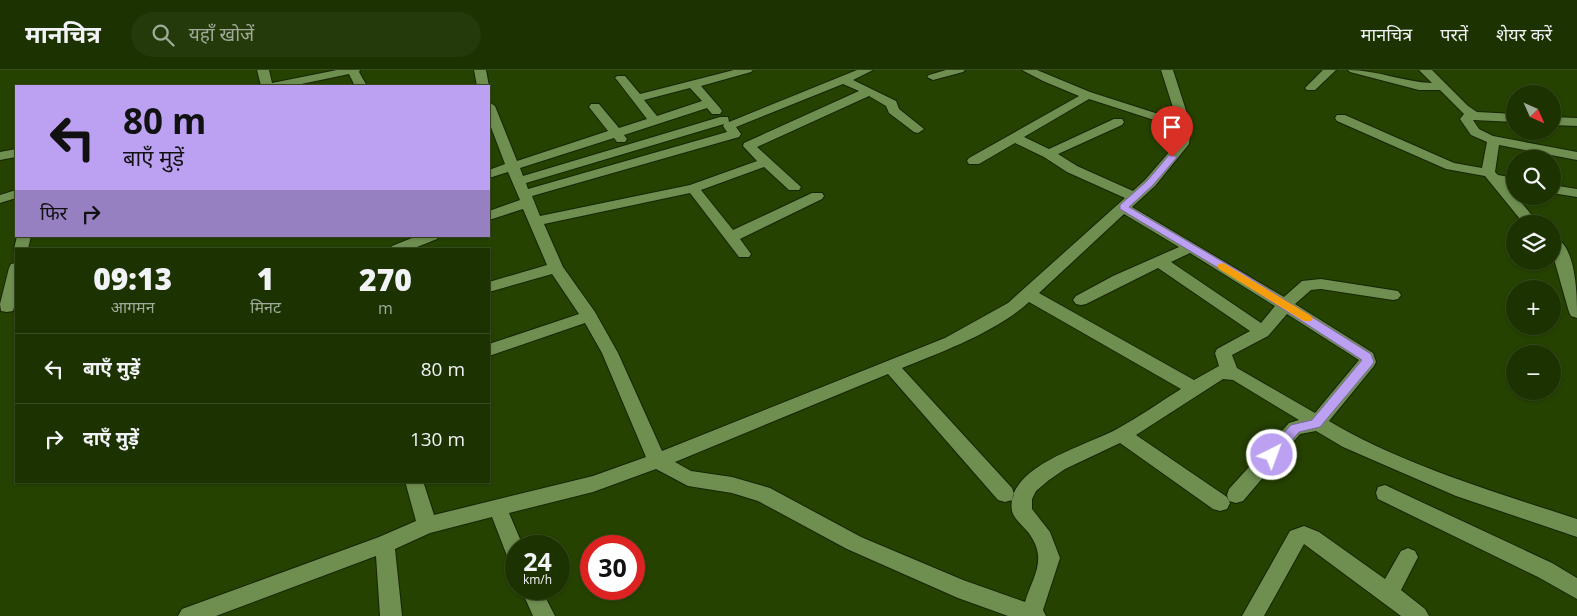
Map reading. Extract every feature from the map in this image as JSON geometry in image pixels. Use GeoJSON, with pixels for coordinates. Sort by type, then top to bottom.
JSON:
{"type":"FeatureCollection","features":[{"type":"Feature","properties":{"kind":"street"},"geometry":{"type":"LineString","coordinates":[[262,70],[267,85]]}},
{"type":"Feature","properties":{"kind":"street"},"geometry":{"type":"LineString","coordinates":[[281,85],[353,70],[360,85]]}},
{"type":"Feature","properties":{"kind":"street"},"geometry":{"type":"LineString","coordinates":[[480,70],[483,85]]}},
{"type":"Feature","properties":{"kind":"street"},"geometry":{"type":"LineString","coordinates":[[636,98],[747,70]]}},
{"type":"Feature","properties":{"kind":"street"},"geometry":{"type":"LineString","coordinates":[[490,216],[527,198],[642,160],[729,127],[867,70]]}},
{"type":"Feature","properties":{"kind":"street"},"geometry":{"type":"LineString","coordinates":[[933,77],[958,70]]}},
{"type":"Feature","properties":{"kind":"street"},"geometry":{"type":"LineString","coordinates":[[1028,70],[1061,86],[1088,96],[1185,126]]}},
{"type":"Feature","properties":{"kind":"street"},"geometry":{"type":"LineString","coordinates":[[189,616],[385,544],[427,525],[593,484],[657,461],[951,342],[1014,307],[1150,183],[1183,144],[1185,126],[1167,70]]}},
{"type":"Feature","properties":{"kind":"street"},"geometry":{"type":"LineString","coordinates":[[1311,88],[1330,70]]}},
{"type":"Feature","properties":{"kind":"street"},"geometry":{"type":"LineString","coordinates":[[1354,70],[1418,86],[1443,87]]}},
{"type":"Feature","properties":{"kind":"street"},"geometry":{"type":"LineString","coordinates":[[1425,70],[1464,109],[1474,116]]}},
{"type":"Feature","properties":{"kind":"street"},"geometry":{"type":"LineString","coordinates":[[621,78],[655,122]]}},
{"type":"Feature","properties":{"kind":"street"},"geometry":{"type":"LineString","coordinates":[[843,80],[869,91],[892,104],[893,110],[918,129]]}},
{"type":"Feature","properties":{"kind":"street"},"geometry":{"type":"LineString","coordinates":[[693,84],[729,127],[794,187]]}},
{"type":"Feature","properties":{"kind":"street"},"geometry":{"type":"LineString","coordinates":[[749,146],[869,91]]}},
{"type":"Feature","properties":{"kind":"street"},"geometry":{"type":"LineString","coordinates":[[974,161],[1088,96]]}},
{"type":"Feature","properties":{"kind":"street"},"geometry":{"type":"LineString","coordinates":[[490,174],[709,103]]}},
{"type":"Feature","properties":{"kind":"street"},"geometry":{"type":"LineString","coordinates":[[595,107],[615,134],[642,160]]}},
{"type":"Feature","properties":{"kind":"street"},"geometry":{"type":"LineString","coordinates":[[490,109],[512,167],[556,268],[589,316],[610,353],[657,461],[688,478],[732,485],[763,494],[854,543],[958,588],[1033,615],[1050,558],[1050,550],[1045,540],[1020,506],[1022,495],[1027,487],[1062,461],[1122,435],[1220,372],[1237,374],[1348,442],[1462,490],[1577,528]]}},
{"type":"Feature","properties":{"kind":"street"},"geometry":{"type":"LineString","coordinates":[[1506,118],[1474,116],[1468,117],[1466,120],[1475,132],[1493,145],[1509,150]]}},
{"type":"Feature","properties":{"kind":"street"},"geometry":{"type":"LineString","coordinates":[[1341,118],[1451,166],[1506,180]]}},
{"type":"Feature","properties":{"kind":"street"},"geometry":{"type":"LineString","coordinates":[[1561,121],[1577,122]]}},
{"type":"Feature","properties":{"kind":"street"},"geometry":{"type":"LineString","coordinates":[[1049,154],[1118,122]]}},
{"type":"Feature","properties":{"kind":"street"},"geometry":{"type":"LineString","coordinates":[[518,181],[631,148],[729,127]]}},
{"type":"Feature","properties":{"kind":"street"},"geometry":{"type":"LineString","coordinates":[[1016,138],[1049,154],[1128,202],[1191,247],[1367,357],[1368,362],[1316,424],[1295,428],[1228,499],[1122,435]]}},
{"type":"Feature","properties":{"kind":"street"},"geometry":{"type":"LineString","coordinates":[[1493,145],[1577,156]]}},
{"type":"Feature","properties":{"kind":"street"},"geometry":{"type":"LineString","coordinates":[[1493,145],[1488,169],[1491,176],[1524,215]]}},
{"type":"Feature","properties":{"kind":"street"},"geometry":{"type":"LineString","coordinates":[[536,221],[693,188],[766,162]]}},
{"type":"Feature","properties":{"kind":"street"},"geometry":{"type":"LineString","coordinates":[[1561,164],[1577,167]]}},
{"type":"Feature","properties":{"kind":"street"},"geometry":{"type":"LineString","coordinates":[[693,188],[744,254]]}},
{"type":"Feature","properties":{"kind":"street"},"geometry":{"type":"LineString","coordinates":[[1561,190],[1577,193]]}},
{"type":"Feature","properties":{"kind":"street"},"geometry":{"type":"LineString","coordinates":[[0,199],[15,194]]}},
{"type":"Feature","properties":{"kind":"street"},"geometry":{"type":"LineString","coordinates":[[731,237],[818,196]]}},
{"type":"Feature","properties":{"kind":"street"},"geometry":{"type":"LineString","coordinates":[[401,248],[429,237]]}},
{"type":"Feature","properties":{"kind":"street"},"geometry":{"type":"LineString","coordinates":[[1081,300],[1118,280],[1191,247]]}},
{"type":"Feature","properties":{"kind":"street"},"geometry":{"type":"LineString","coordinates":[[1561,253],[1577,312]]}},
{"type":"Feature","properties":{"kind":"street"},"geometry":{"type":"LineString","coordinates":[[1160,262],[1262,332]]}},
{"type":"Feature","properties":{"kind":"street"},"geometry":{"type":"LineString","coordinates":[[490,287],[556,268]]}},
{"type":"Feature","properties":{"kind":"street"},"geometry":{"type":"LineString","coordinates":[[7,307],[15,272]]}},
{"type":"Feature","properties":{"kind":"street"},"geometry":{"type":"LineString","coordinates":[[1230,372],[1223,353],[1262,332],[1307,285],[1315,284],[1393,294]]}},
{"type":"Feature","properties":{"kind":"street"},"geometry":{"type":"LineString","coordinates":[[1028,294],[1194,388]]}},
{"type":"Feature","properties":{"kind":"street"},"geometry":{"type":"LineString","coordinates":[[490,350],[589,316]]}},
{"type":"Feature","properties":{"kind":"street"},"geometry":{"type":"LineString","coordinates":[[891,367],[1005,494]]}},
{"type":"Feature","properties":{"kind":"street"},"geometry":{"type":"LineString","coordinates":[[415,483],[427,525]]}},
{"type":"Feature","properties":{"kind":"street"},"geometry":{"type":"LineString","coordinates":[[1385,493],[1545,570],[1577,589]]}},
{"type":"Feature","properties":{"kind":"street"},"geometry":{"type":"LineString","coordinates":[[498,508],[509,535]]}},
{"type":"Feature","properties":{"kind":"street"},"geometry":{"type":"LineString","coordinates":[[1253,616],[1297,537],[1304,535],[1312,538],[1418,616]]}},
{"type":"Feature","properties":{"kind":"street"},"geometry":{"type":"LineString","coordinates":[[385,544],[391,616]]}},
{"type":"Feature","properties":{"kind":"street"},"geometry":{"type":"LineString","coordinates":[[1388,593],[1408,557]]}},
{"type":"Feature","properties":{"kind":"street"},"geometry":{"type":"LineString","coordinates":[[536,600],[544,616]]}},
{"type":"Feature","properties":{"kind":"slow traffic"},"geometry":{"type":"LineString","coordinates":[[1223,266],[1307,319]]}},
{"type":"Feature","properties":{"kind":"route"},"geometry":{"type":"LineString","coordinates":[[1172,157],[1150,183],[1123,207],[1239,276],[1367,357],[1368,362],[1316,424],[1295,428],[1272,455]]}}]}
